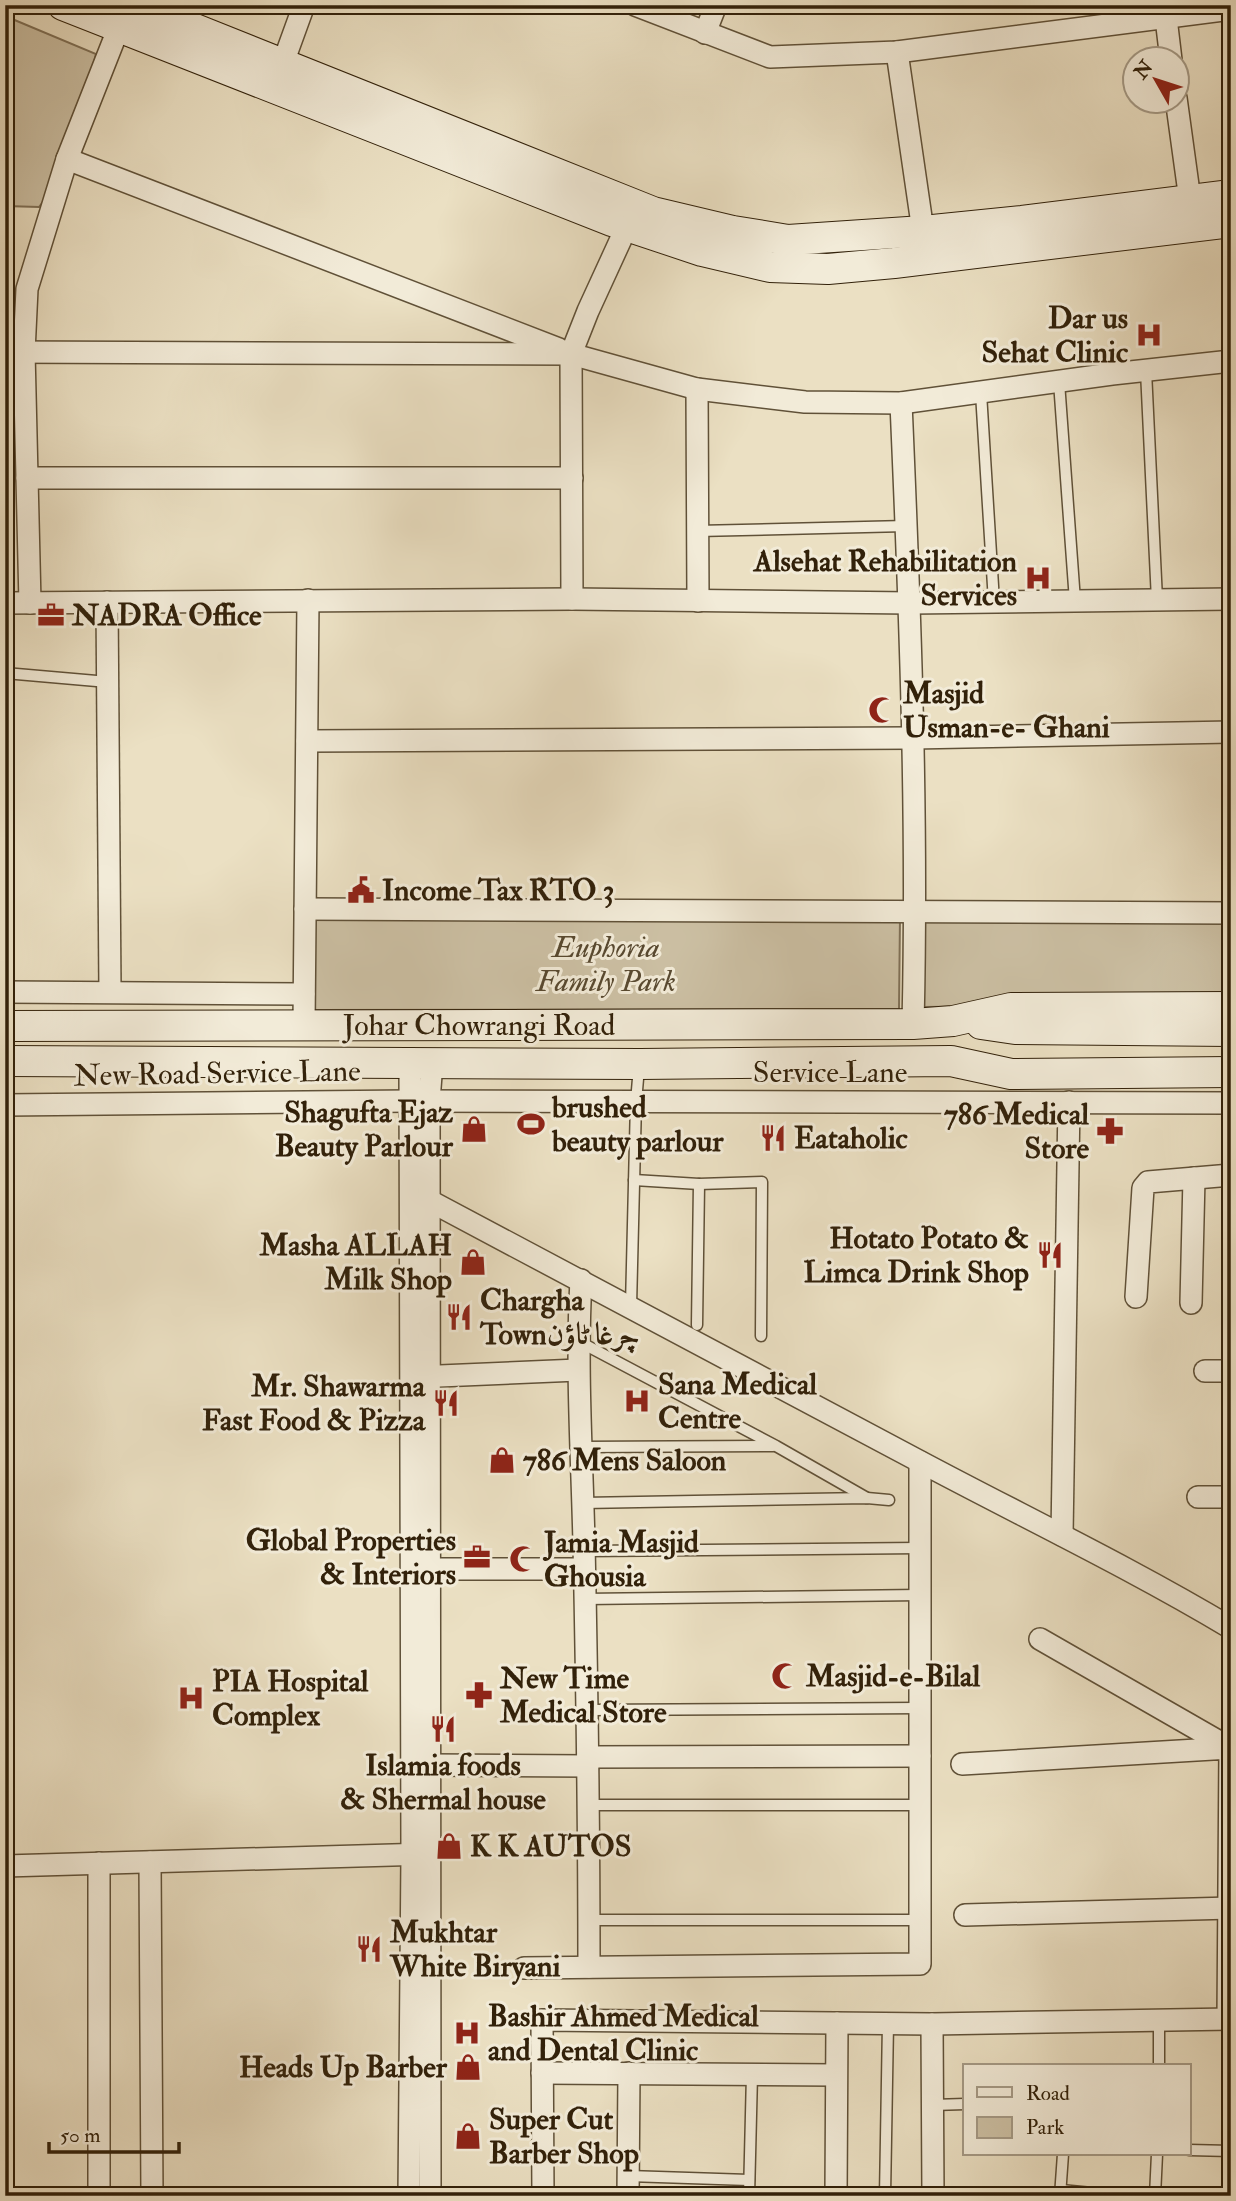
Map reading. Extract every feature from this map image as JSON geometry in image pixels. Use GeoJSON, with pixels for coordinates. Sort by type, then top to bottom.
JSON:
{"type":"FeatureCollection","features":[{"type":"Feature","properties":{"kind":"main road"},"geometry":{"type":"LineString","coordinates":[[62,5],[127,16],[283,63],[320,91],[627,226],[702,251],[770,267],[828,269],[894,263],[1231,222]]}},
{"type":"Feature","properties":{"kind":"main road"},"geometry":{"type":"LineString","coordinates":[[127,16],[320,91],[653,212],[733,231],[788,240],[1022,221],[1231,195]]}},
{"type":"Feature","properties":{"kind":"main road","name":"Johar Chowrangi Road"},"geometry":{"type":"LineString","coordinates":[[10,1026],[913,1024],[953,1021],[1011,1008],[1231,1007]]}},
{"type":"Feature","properties":{"kind":"main road","name":"Johar Chowrangi Road"},"geometry":{"type":"LineString","coordinates":[[953,1021],[1015,1029],[1231,1031]]}},
{"type":"Feature","properties":{"kind":"main road"},"geometry":{"type":"LineString","coordinates":[[10,1026],[11,1061]]}},
{"type":"Feature","properties":{"kind":"main road","name":"Johar Chowrangi Road"},"geometry":{"type":"LineString","coordinates":[[11,1061],[640,1064],[951,1061],[1014,1055],[1231,1053]]}},
{"type":"Feature","properties":{"kind":"main road","name":"Johar Chowrangi Road"},"geometry":{"type":"LineString","coordinates":[[951,1061],[1011,1074],[1231,1072]]}},
{"type":"Feature","properties":{"kind":"street"},"geometry":{"type":"LineString","coordinates":[[283,63],[304,5]]}},
{"type":"Feature","properties":{"kind":"street"},"geometry":{"type":"LineString","coordinates":[[635,5],[769,57],[897,52],[1231,9]]}},
{"type":"Feature","properties":{"kind":"street"},"geometry":{"type":"LineString","coordinates":[[705,33],[716,5]]}},
{"type":"Feature","properties":{"kind":"street"},"geometry":{"type":"LineString","coordinates":[[30,603],[27,478],[14,352],[27,289],[67,159],[127,16]]}},
{"type":"Feature","properties":{"kind":"street"},"geometry":{"type":"LineString","coordinates":[[1166,18],[1169,46]]}},
{"type":"Feature","properties":{"kind":"street"},"geometry":{"type":"LineString","coordinates":[[897,52],[923,231]]}},
{"type":"Feature","properties":{"kind":"street"},"geometry":{"type":"LineString","coordinates":[[1179,116],[1190,200]]}},
{"type":"Feature","properties":{"kind":"street"},"geometry":{"type":"LineString","coordinates":[[67,159],[571,354],[697,389],[805,402],[901,403],[1231,361]]}},
{"type":"Feature","properties":{"kind":"street"},"geometry":{"type":"LineString","coordinates":[[572,599],[571,354],[627,226]]}},
{"type":"Feature","properties":{"kind":"street"},"geometry":{"type":"LineString","coordinates":[[14,352],[571,354]]}},
{"type":"Feature","properties":{"kind":"street"},"geometry":{"type":"LineString","coordinates":[[697,389],[698,601]]}},
{"type":"Feature","properties":{"kind":"street"},"geometry":{"type":"LineString","coordinates":[[901,403],[913,738],[916,912],[913,1024]]}},
{"type":"Feature","properties":{"kind":"street"},"geometry":{"type":"LineString","coordinates":[[27,478],[572,478]]}},
{"type":"Feature","properties":{"kind":"street"},"geometry":{"type":"LineString","coordinates":[[5,603],[572,599],[910,603],[1231,599]]}},
{"type":"Feature","properties":{"kind":"street"},"geometry":{"type":"LineString","coordinates":[[304,1025],[308,600]]}},
{"type":"Feature","properties":{"kind":"street"},"geometry":{"type":"LineString","coordinates":[[107,602],[110,992]]}},
{"type":"Feature","properties":{"kind":"street"},"geometry":{"type":"LineString","coordinates":[[307,741],[913,738],[1231,732]]}},
{"type":"Feature","properties":{"kind":"street"},"geometry":{"type":"LineString","coordinates":[[305,909],[1231,913]]}},
{"type":"Feature","properties":{"kind":"street"},"geometry":{"type":"LineString","coordinates":[[5,992],[304,994]]}},
{"type":"Feature","properties":{"kind":"street"},"geometry":{"type":"LineString","coordinates":[[421,1062],[422,1855],[430,2196]]}},
{"type":"Feature","properties":{"kind":"street"},"geometry":{"type":"LineString","coordinates":[[409,2196],[422,1855],[431,1765],[431,1569],[421,1376],[430,1201],[420,1101]]}},
{"type":"Feature","properties":{"kind":"street","name":"Service Lane"},"geometry":{"type":"LineString","coordinates":[[420,1101],[1231,1103]]}},
{"type":"Feature","properties":{"kind":"street","name":"New Road Service Lane"},"geometry":{"type":"LineString","coordinates":[[5,1105],[420,1101]]}},
{"type":"Feature","properties":{"kind":"street"},"geometry":{"type":"LineString","coordinates":[[1062,1535],[1069,1102]]}},
{"type":"Feature","properties":{"kind":"street"},"geometry":{"type":"LineString","coordinates":[[1136,1297],[1143,1188],[1148,1182],[1231,1175]]}},
{"type":"Feature","properties":{"kind":"street"},"geometry":{"type":"LineString","coordinates":[[1191,1303],[1194,1178]]}},
{"type":"Feature","properties":{"kind":"street"},"geometry":{"type":"LineString","coordinates":[[430,1201],[1146,1579],[1231,1628]]}},
{"type":"Feature","properties":{"kind":"street"},"geometry":{"type":"LineString","coordinates":[[581,1280],[578,1370],[583,1447],[588,1710],[589,1967]]}},
{"type":"Feature","properties":{"kind":"street"},"geometry":{"type":"LineString","coordinates":[[421,1376],[578,1370]]}},
{"type":"Feature","properties":{"kind":"street"},"geometry":{"type":"LineString","coordinates":[[1205,1371],[1231,1371]]}},
{"type":"Feature","properties":{"kind":"street"},"geometry":{"type":"LineString","coordinates":[[524,1968],[920,1964],[920,1462]]}},
{"type":"Feature","properties":{"kind":"street"},"geometry":{"type":"LineString","coordinates":[[1198,1497],[1231,1497]]}},
{"type":"Feature","properties":{"kind":"street"},"geometry":{"type":"LineString","coordinates":[[431,1569],[584,1560]]}},
{"type":"Feature","properties":{"kind":"street"},"geometry":{"type":"LineString","coordinates":[[1041,1639],[1231,1748]]}},
{"type":"Feature","properties":{"kind":"street"},"geometry":{"type":"LineString","coordinates":[[962,1764],[1231,1748]]}},
{"type":"Feature","properties":{"kind":"street"},"geometry":{"type":"LineString","coordinates":[[543,2196],[542,2020],[932,2024],[1229,2019],[1231,1748]]}},
{"type":"Feature","properties":{"kind":"street"},"geometry":{"type":"LineString","coordinates":[[431,1765],[920,1756]]}},
{"type":"Feature","properties":{"kind":"street"},"geometry":{"type":"LineString","coordinates":[[5,1866],[422,1855]]}},
{"type":"Feature","properties":{"kind":"street"},"geometry":{"type":"LineString","coordinates":[[150,1862],[152,2196]]}},
{"type":"Feature","properties":{"kind":"street"},"geometry":{"type":"LineString","coordinates":[[99,1863],[99,2196]]}},
{"type":"Feature","properties":{"kind":"street"},"geometry":{"type":"LineString","coordinates":[[965,1915],[1230,1908]]}},
{"type":"Feature","properties":{"kind":"street"},"geometry":{"type":"LineString","coordinates":[[836,2196],[837,2023]]}},
{"type":"Feature","properties":{"kind":"street"},"geometry":{"type":"LineString","coordinates":[[932,2024],[933,2196]]}},
{"type":"Feature","properties":{"kind":"street"},"geometry":{"type":"LineString","coordinates":[[542,2073],[835,2075]]}},
{"type":"Feature","properties":{"kind":"street"},"geometry":{"type":"LineString","coordinates":[[628,2186],[629,2073]]}},
{"type":"Feature","properties":{"kind":"lane"},"geometry":{"type":"LineString","coordinates":[[1146,370],[1157,600]]}},
{"type":"Feature","properties":{"kind":"lane"},"geometry":{"type":"LineString","coordinates":[[1059,382],[1075,601]]}},
{"type":"Feature","properties":{"kind":"lane"},"geometry":{"type":"LineString","coordinates":[[981,393],[994,602]]}},
{"type":"Feature","properties":{"kind":"lane"},"geometry":{"type":"LineString","coordinates":[[697,531],[906,526]]}},
{"type":"Feature","properties":{"kind":"lane"},"geometry":{"type":"LineString","coordinates":[[5,673],[108,682]]}},
{"type":"Feature","properties":{"kind":"lane"},"geometry":{"type":"LineString","coordinates":[[631,1306],[636,1102],[640,1064]]}},
{"type":"Feature","properties":{"kind":"lane"},"geometry":{"type":"LineString","coordinates":[[634,1180],[699,1184],[762,1182],[761,1335]]}},
{"type":"Feature","properties":{"kind":"lane"},"geometry":{"type":"LineString","coordinates":[[697,1325],[699,1184]]}},
{"type":"Feature","properties":{"kind":"lane"},"geometry":{"type":"LineString","coordinates":[[578,1341],[867,1497]]}},
{"type":"Feature","properties":{"kind":"lane"},"geometry":{"type":"LineString","coordinates":[[583,1447],[776,1446]]}},
{"type":"Feature","properties":{"kind":"lane"},"geometry":{"type":"LineString","coordinates":[[583,1503],[867,1497],[889,1500]]}},
{"type":"Feature","properties":{"kind":"lane"},"geometry":{"type":"LineString","coordinates":[[584,1560],[920,1548]]}},
{"type":"Feature","properties":{"kind":"lane"},"geometry":{"type":"LineString","coordinates":[[585,1599],[920,1595]]}},
{"type":"Feature","properties":{"kind":"lane"},"geometry":{"type":"LineString","coordinates":[[588,1710],[920,1708]]}},
{"type":"Feature","properties":{"kind":"lane"},"geometry":{"type":"LineString","coordinates":[[588,1804],[920,1805]]}},
{"type":"Feature","properties":{"kind":"lane"},"geometry":{"type":"LineString","coordinates":[[589,1920],[920,1920]]}},
{"type":"Feature","properties":{"kind":"lane"},"geometry":{"type":"LineString","coordinates":[[1158,2019],[1159,2064]]}},
{"type":"Feature","properties":{"kind":"lane"},"geometry":{"type":"LineString","coordinates":[[885,2196],[888,2023]]}},
{"type":"Feature","properties":{"kind":"lane"},"geometry":{"type":"LineString","coordinates":[[749,2196],[752,2074]]}},
{"type":"Feature","properties":{"kind":"lane"},"geometry":{"type":"LineString","coordinates":[[933,2105],[963,2104]]}},
{"type":"Feature","properties":{"kind":"lane"},"geometry":{"type":"LineString","coordinates":[[1190,2150],[1231,2151]]}},
{"type":"Feature","properties":{"kind":"lane"},"geometry":{"type":"LineString","coordinates":[[1063,2156],[1060,2193],[1123,2196]]}},
{"type":"Feature","properties":{"kind":"lane"},"geometry":{"type":"LineString","coordinates":[[1155,2196],[1157,2156]]}},
{"type":"Feature","properties":{"kind":"lane"},"geometry":{"type":"LineString","coordinates":[[628,2186],[750,2180]]}},
{"type":"Feature","properties":{"kind":"green space"},"geometry":{"type":"Polygon","coordinates":[[[5,16],[96,54],[76,137],[61,178],[39,207],[5,206],[5,16]]]}},
{"type":"Feature","properties":{"kind":"green space","name":"Euphoria Family Park"},"geometry":{"type":"Polygon","coordinates":[[[900,917],[899,1009],[312,1010],[314,919],[900,917]]]}},
{"type":"Feature","properties":{"kind":"green space"},"geometry":{"type":"Polygon","coordinates":[[[1231,918],[1231,1005],[921,1007],[921,920],[1231,918]]]}},
{"type":"Feature","properties":{"kind":"place","name":"Dar us Sehat Clinic"},"geometry":{"type":"Point","coordinates":[1149,335]}},
{"type":"Feature","properties":{"kind":"place","name":"Alsehat Rehabilitation Services"},"geometry":{"type":"Point","coordinates":[1038,578]}},
{"type":"Feature","properties":{"kind":"place","name":"NADRA Office"},"geometry":{"type":"Point","coordinates":[51,615]}},
{"type":"Feature","properties":{"kind":"place","name":"Masjid Usman-e- Ghani"},"geometry":{"type":"Point","coordinates":[882,710]}},
{"type":"Feature","properties":{"kind":"place","name":"Income Tax RTO 3"},"geometry":{"type":"Point","coordinates":[361,890]}},
{"type":"Feature","properties":{"kind":"place","name":"brushed beauty parlour"},"geometry":{"type":"Point","coordinates":[531,1124]}},
{"type":"Feature","properties":{"kind":"place","name":"Shagufta Ejaz Beauty Parlour"},"geometry":{"type":"Point","coordinates":[474,1129]}},
{"type":"Feature","properties":{"kind":"place","name":"786 Medical Store"},"geometry":{"type":"Point","coordinates":[1110,1131]}},
{"type":"Feature","properties":{"kind":"place","name":"Eataholic"},"geometry":{"type":"Point","coordinates":[773,1138]}},
{"type":"Feature","properties":{"kind":"place","name":"Hotato Potato & Limca Drink Shop"},"geometry":{"type":"Point","coordinates":[1050,1255]}},
{"type":"Feature","properties":{"kind":"place","name":"Masha ALLAH Milk Shop"},"geometry":{"type":"Point","coordinates":[473,1262]}},
{"type":"Feature","properties":{"kind":"place","name":"Chargha Townچرغا ٹاؤن"},"geometry":{"type":"Point","coordinates":[459,1317]}},
{"type":"Feature","properties":{"kind":"place","name":"Sana Medical Centre"},"geometry":{"type":"Point","coordinates":[637,1401]}},
{"type":"Feature","properties":{"kind":"place","name":"Mr. Shawarma Fast Food & Pizza"},"geometry":{"type":"Point","coordinates":[446,1403]}},
{"type":"Feature","properties":{"kind":"place","name":"786 Mens Saloon"},"geometry":{"type":"Point","coordinates":[502,1460]}},
{"type":"Feature","properties":{"kind":"place","name":"Global Properties & Interiors"},"geometry":{"type":"Point","coordinates":[477,1557]}},
{"type":"Feature","properties":{"kind":"place","name":"Jamia Masjid Ghousia"},"geometry":{"type":"Point","coordinates":[523,1559]}},
{"type":"Feature","properties":{"kind":"place","name":"Masjid-e-Bilal"},"geometry":{"type":"Point","coordinates":[785,1676]}},
{"type":"Feature","properties":{"kind":"place","name":"New Time Medical Store"},"geometry":{"type":"Point","coordinates":[479,1695]}},
{"type":"Feature","properties":{"kind":"place","name":"PIA Hospital Complex"},"geometry":{"type":"Point","coordinates":[191,1698]}},
{"type":"Feature","properties":{"kind":"place","name":"Islamia foods & Shermal house"},"geometry":{"type":"Point","coordinates":[443,1729]}},
{"type":"Feature","properties":{"kind":"place","name":"K K AUTOS"},"geometry":{"type":"Point","coordinates":[449,1846]}},
{"type":"Feature","properties":{"kind":"place","name":"Mukhtar White Biryani"},"geometry":{"type":"Point","coordinates":[369,1949]}},
{"type":"Feature","properties":{"kind":"place","name":"Bashir Ahmed Medical and Dental Clinic"},"geometry":{"type":"Point","coordinates":[467,2033]}},
{"type":"Feature","properties":{"kind":"place","name":"Heads Up Barber"},"geometry":{"type":"Point","coordinates":[468,2067]}},
{"type":"Feature","properties":{"kind":"place","name":"Super Cut Barber Shop"},"geometry":{"type":"Point","coordinates":[468,2136]}}]}
